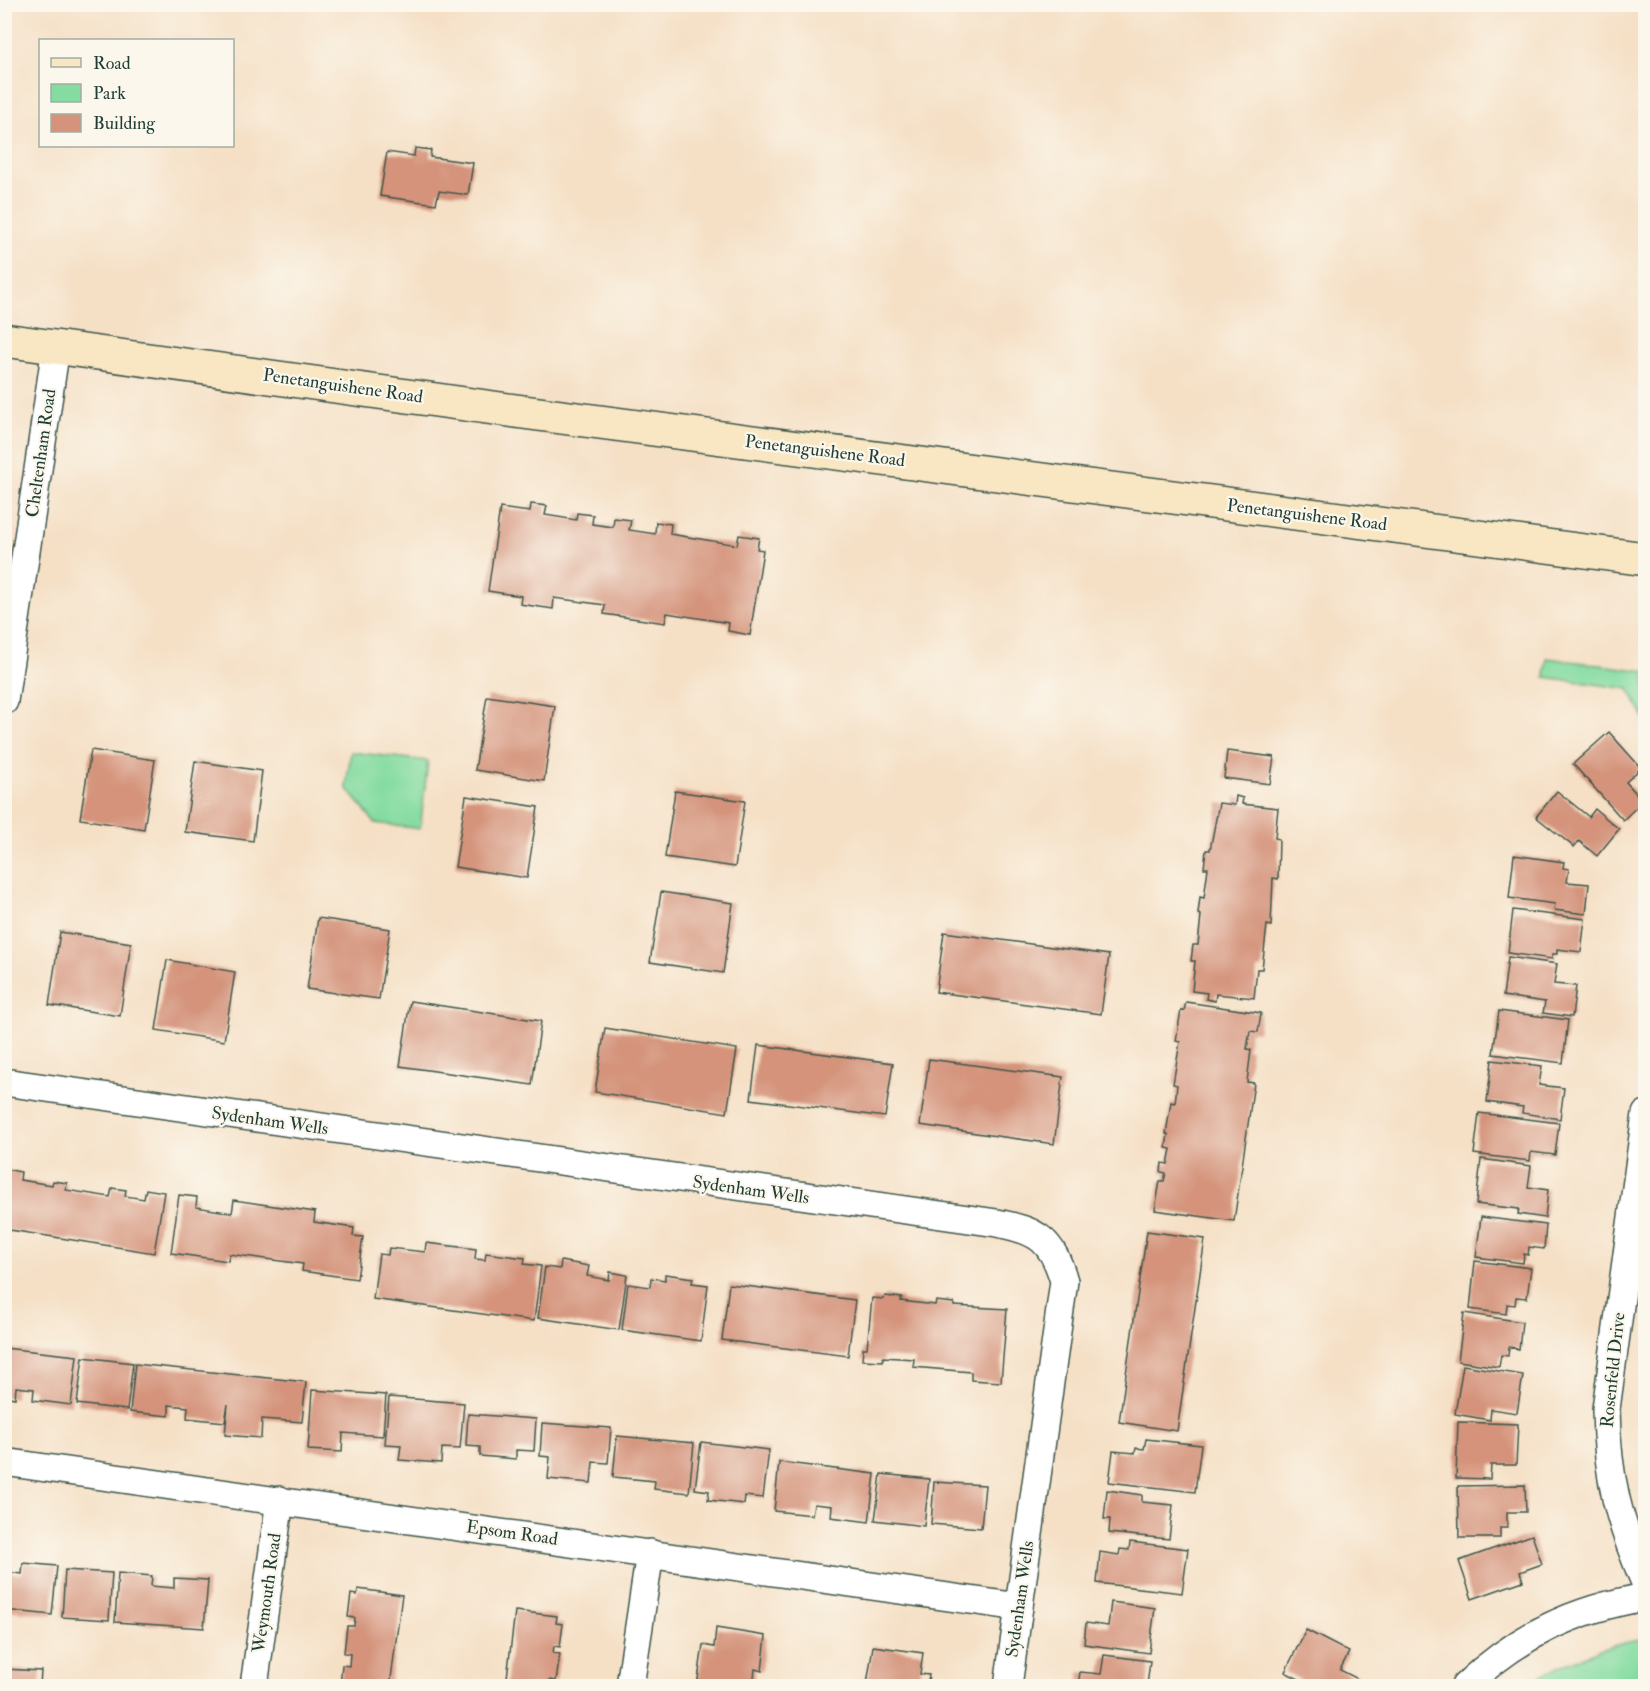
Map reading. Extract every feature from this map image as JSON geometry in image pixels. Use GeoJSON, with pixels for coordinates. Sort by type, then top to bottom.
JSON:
{"type":"FeatureCollection","features":[{"type":"Feature","properties":{"kind":"main road","name":"Penetanguishene Road"},"geometry":{"type":"LineString","coordinates":[[4,340],[513,411],[1646,559]]}},
{"type":"Feature","properties":{"kind":"street","name":"Cheltenham Road"},"geometry":{"type":"LineString","coordinates":[[4,701],[56,347]]}},
{"type":"Feature","properties":{"kind":"street","name":"Sydenham Wells"},"geometry":{"type":"LineString","coordinates":[[4,1082],[997,1223],[1021,1228],[1043,1238],[1056,1255],[1064,1281],[1008,1686]]}},
{"type":"Feature","properties":{"kind":"street","name":"Rosenfeld Drive"},"geometry":{"type":"LineString","coordinates":[[1646,1114],[1606,1409],[1607,1454],[1612,1490],[1646,1586]]}},
{"type":"Feature","properties":{"kind":"street","name":"Epsom Road"},"geometry":{"type":"LineString","coordinates":[[4,1462],[1019,1607]]}},
{"type":"Feature","properties":{"kind":"street","name":"Weymouth Road"},"geometry":{"type":"LineString","coordinates":[[254,1686],[280,1500]]}},
{"type":"Feature","properties":{"kind":"street"},"geometry":{"type":"LineString","coordinates":[[630,1686],[650,1553]]}},
{"type":"Feature","properties":{"kind":"street"},"geometry":{"type":"LineString","coordinates":[[1465,1686],[1488,1665],[1530,1635],[1616,1602],[1646,1597]]}},
{"type":"Feature","properties":{"kind":"green space"},"geometry":{"type":"Polygon","coordinates":[[[1547,658],[1645,671],[1645,720],[1629,689],[1545,677],[1547,658]]]}},
{"type":"Feature","properties":{"kind":"green space"},"geometry":{"type":"Polygon","coordinates":[[[351,752],[428,761],[420,829],[375,823],[346,787],[351,752]]]}},
{"type":"Feature","properties":{"kind":"green space"},"geometry":{"type":"Polygon","coordinates":[[[1645,1639],[1645,1686],[1525,1686],[1583,1656],[1645,1639]]]}},
{"type":"Feature","properties":{"kind":"building"},"geometry":{"type":"Polygon","coordinates":[[[415,148],[431,150],[430,157],[473,163],[468,195],[439,191],[436,204],[380,196],[387,152],[414,156],[415,148]]]}},
{"type":"Feature","properties":{"kind":"building"},"geometry":{"type":"Polygon","coordinates":[[[531,504],[547,506],[545,515],[576,520],[577,513],[593,515],[592,524],[613,527],[614,518],[631,520],[629,530],[655,534],[656,522],[671,524],[670,534],[737,545],[739,535],[759,538],[757,549],[763,550],[750,635],[728,631],[729,623],[667,613],[665,623],[604,614],[605,605],[554,598],[553,609],[520,604],[521,596],[488,591],[500,508],[530,512],[531,504]]]}},
{"type":"Feature","properties":{"kind":"building"},"geometry":{"type":"Polygon","coordinates":[[[487,696],[555,706],[544,781],[475,770],[487,696]]]}},
{"type":"Feature","properties":{"kind":"building"},"geometry":{"type":"Polygon","coordinates":[[[1609,732],[1641,768],[1626,782],[1643,801],[1623,820],[1573,764],[1609,732]]]}},
{"type":"Feature","properties":{"kind":"building"},"geometry":{"type":"Polygon","coordinates":[[[91,750],[155,760],[144,829],[80,819],[91,750]]]}},
{"type":"Feature","properties":{"kind":"building"},"geometry":{"type":"Polygon","coordinates":[[[1227,751],[1274,757],[1270,784],[1224,778],[1227,751]]]}},
{"type":"Feature","properties":{"kind":"building"},"geometry":{"type":"Polygon","coordinates":[[[195,761],[262,771],[253,841],[185,832],[195,761]]]}},
{"type":"Feature","properties":{"kind":"building"},"geometry":{"type":"Polygon","coordinates":[[[675,791],[745,801],[735,867],[665,857],[675,791]]]}},
{"type":"Feature","properties":{"kind":"building"},"geometry":{"type":"Polygon","coordinates":[[[1557,791],[1589,817],[1595,809],[1619,829],[1597,856],[1579,841],[1574,847],[1536,817],[1557,791]]]}},
{"type":"Feature","properties":{"kind":"building"},"geometry":{"type":"Polygon","coordinates":[[[466,796],[538,807],[527,878],[455,867],[466,796]]]}},
{"type":"Feature","properties":{"kind":"building"},"geometry":{"type":"Polygon","coordinates":[[[1236,796],[1243,798],[1242,804],[1278,808],[1275,838],[1279,839],[1278,879],[1273,878],[1271,926],[1267,925],[1262,969],[1257,969],[1254,998],[1216,994],[1215,1001],[1206,999],[1207,993],[1192,991],[1195,961],[1191,961],[1193,945],[1198,945],[1200,897],[1204,898],[1208,868],[1204,868],[1206,850],[1210,850],[1219,803],[1235,805],[1236,796]]]}},
{"type":"Feature","properties":{"kind":"building"},"geometry":{"type":"Polygon","coordinates":[[[1514,855],[1564,862],[1563,868],[1569,869],[1567,882],[1589,884],[1586,914],[1554,910],[1555,904],[1509,898],[1514,855]]]}},
{"type":"Feature","properties":{"kind":"building"},"geometry":{"type":"Polygon","coordinates":[[[661,892],[733,903],[723,973],[650,962],[661,892]]]}},
{"type":"Feature","properties":{"kind":"building"},"geometry":{"type":"Polygon","coordinates":[[[1513,910],[1585,919],[1581,952],[1557,949],[1557,954],[1552,954],[1552,959],[1508,953],[1513,910]]]}},
{"type":"Feature","properties":{"kind":"building"},"geometry":{"type":"Polygon","coordinates":[[[318,918],[390,929],[379,999],[307,989],[318,918]]]}},
{"type":"Feature","properties":{"kind":"building"},"geometry":{"type":"Polygon","coordinates":[[[60,932],[131,943],[120,1016],[49,1005],[60,932]]]}},
{"type":"Feature","properties":{"kind":"building"},"geometry":{"type":"Polygon","coordinates":[[[944,932],[1109,955],[1101,1014],[936,992],[944,932]]]}},
{"type":"Feature","properties":{"kind":"building"},"geometry":{"type":"Polygon","coordinates":[[[1508,957],[1557,964],[1554,984],[1576,986],[1572,1017],[1543,1013],[1545,1002],[1503,996],[1508,957]]]}},
{"type":"Feature","properties":{"kind":"building"},"geometry":{"type":"Polygon","coordinates":[[[167,960],[235,972],[224,1041],[156,1030],[167,960]]]}},
{"type":"Feature","properties":{"kind":"building"},"geometry":{"type":"Polygon","coordinates":[[[410,1001],[541,1021],[532,1085],[400,1066],[410,1001]]]}},
{"type":"Feature","properties":{"kind":"building"},"geometry":{"type":"Polygon","coordinates":[[[1186,1002],[1261,1013],[1258,1032],[1250,1031],[1247,1049],[1251,1050],[1247,1082],[1254,1083],[1234,1221],[1155,1210],[1160,1181],[1164,1181],[1166,1173],[1161,1172],[1162,1163],[1168,1164],[1171,1149],[1166,1148],[1168,1134],[1166,1134],[1171,1102],[1175,1103],[1177,1085],[1173,1084],[1180,1042],[1176,1041],[1181,1010],[1184,1011],[1186,1002]]]}},
{"type":"Feature","properties":{"kind":"building"},"geometry":{"type":"Polygon","coordinates":[[[1499,1011],[1568,1020],[1563,1063],[1493,1054],[1499,1011]]]}},
{"type":"Feature","properties":{"kind":"building"},"geometry":{"type":"Polygon","coordinates":[[[605,1028],[737,1049],[727,1113],[595,1092],[605,1028]]]}},
{"type":"Feature","properties":{"kind":"building"},"geometry":{"type":"Polygon","coordinates":[[[758,1045],[893,1063],[885,1117],[751,1099],[758,1045]]]}},
{"type":"Feature","properties":{"kind":"building"},"geometry":{"type":"Polygon","coordinates":[[[929,1059],[1063,1077],[1054,1144],[920,1125],[929,1059]]]}},
{"type":"Feature","properties":{"kind":"building"},"geometry":{"type":"Polygon","coordinates":[[[1492,1060],[1542,1066],[1539,1085],[1564,1088],[1560,1119],[1522,1113],[1523,1107],[1487,1102],[1492,1060]]]}},
{"type":"Feature","properties":{"kind":"building"},"geometry":{"type":"Polygon","coordinates":[[[1479,1113],[1559,1123],[1555,1155],[1531,1152],[1530,1161],[1474,1154],[1479,1113]]]}},
{"type":"Feature","properties":{"kind":"building"},"geometry":{"type":"Polygon","coordinates":[[[1481,1159],[1531,1166],[1528,1187],[1548,1190],[1545,1218],[1518,1214],[1519,1209],[1476,1204],[1481,1159]]]}},
{"type":"Feature","properties":{"kind":"building"},"geometry":{"type":"Polygon","coordinates":[[[5,1169],[21,1172],[20,1180],[52,1185],[53,1181],[67,1183],[66,1190],[110,1197],[112,1188],[126,1190],[125,1196],[144,1199],[146,1189],[164,1192],[154,1253],[4,1229],[5,1169]]]}},
{"type":"Feature","properties":{"kind":"building"},"geometry":{"type":"Polygon","coordinates":[[[179,1195],[197,1197],[196,1207],[232,1213],[234,1200],[315,1212],[314,1222],[354,1228],[353,1236],[363,1237],[357,1279],[302,1271],[303,1264],[229,1254],[228,1261],[171,1253],[179,1195]]]}},
{"type":"Feature","properties":{"kind":"building"},"geometry":{"type":"Polygon","coordinates":[[[1481,1217],[1546,1225],[1544,1249],[1529,1247],[1528,1255],[1524,1254],[1523,1263],[1476,1257],[1481,1217]]]}},
{"type":"Feature","properties":{"kind":"building"},"geometry":{"type":"Polygon","coordinates":[[[1147,1231],[1205,1239],[1177,1431],[1119,1422],[1147,1231]]]}},
{"type":"Feature","properties":{"kind":"building"},"geometry":{"type":"Polygon","coordinates":[[[426,1243],[476,1249],[475,1259],[485,1260],[486,1253],[525,1258],[524,1264],[541,1266],[534,1321],[373,1299],[379,1254],[388,1255],[389,1248],[425,1252],[426,1243]]]}},
{"type":"Feature","properties":{"kind":"building"},"geometry":{"type":"Polygon","coordinates":[[[561,1261],[589,1266],[587,1276],[609,1280],[610,1272],[627,1275],[619,1330],[538,1318],[545,1267],[560,1269],[561,1261]]]}},
{"type":"Feature","properties":{"kind":"building"},"geometry":{"type":"Polygon","coordinates":[[[1475,1261],[1531,1268],[1527,1298],[1516,1297],[1515,1305],[1507,1304],[1506,1314],[1470,1309],[1475,1261]]]}},
{"type":"Feature","properties":{"kind":"building"},"geometry":{"type":"Polygon","coordinates":[[[665,1274],[693,1278],[692,1283],[708,1285],[701,1341],[622,1330],[628,1284],[650,1287],[651,1278],[665,1280],[665,1274]]]}},
{"type":"Feature","properties":{"kind":"building"},"geometry":{"type":"Polygon","coordinates":[[[729,1284],[855,1300],[848,1356],[722,1340],[729,1284]]]}},
{"type":"Feature","properties":{"kind":"building"},"geometry":{"type":"Polygon","coordinates":[[[885,1296],[902,1298],[901,1301],[935,1305],[936,1301],[954,1303],[954,1306],[1007,1309],[1001,1382],[971,1380],[971,1372],[913,1367],[914,1359],[883,1357],[883,1361],[862,1360],[863,1348],[867,1348],[872,1298],[884,1299],[885,1296]]]}},
{"type":"Feature","properties":{"kind":"building"},"geometry":{"type":"Polygon","coordinates":[[[1464,1313],[1522,1322],[1519,1349],[1509,1347],[1508,1356],[1501,1355],[1499,1367],[1458,1361],[1464,1313]]]}},
{"type":"Feature","properties":{"kind":"building"},"geometry":{"type":"Polygon","coordinates":[[[4,1348],[77,1356],[71,1405],[33,1400],[34,1389],[16,1387],[15,1398],[4,1396],[4,1348]]]}},
{"type":"Feature","properties":{"kind":"building"},"geometry":{"type":"Polygon","coordinates":[[[83,1357],[133,1363],[127,1410],[77,1404],[83,1357]]]}},
{"type":"Feature","properties":{"kind":"building"},"geometry":{"type":"Polygon","coordinates":[[[135,1364],[306,1382],[302,1422],[262,1419],[261,1438],[225,1435],[228,1404],[225,1422],[187,1418],[188,1407],[169,1405],[169,1416],[130,1412],[135,1364]]]}},
{"type":"Feature","properties":{"kind":"building"},"geometry":{"type":"Polygon","coordinates":[[[1463,1365],[1523,1375],[1517,1413],[1491,1409],[1490,1420],[1455,1414],[1463,1365]]]}},
{"type":"Feature","properties":{"kind":"building"},"geometry":{"type":"Polygon","coordinates":[[[312,1390],[386,1395],[383,1436],[343,1433],[342,1452],[308,1450],[312,1390]]]}},
{"type":"Feature","properties":{"kind":"building"},"geometry":{"type":"Polygon","coordinates":[[[389,1397],[464,1403],[460,1449],[442,1448],[441,1463],[399,1460],[401,1445],[385,1444],[389,1397]]]}},
{"type":"Feature","properties":{"kind":"building"},"geometry":{"type":"Polygon","coordinates":[[[468,1414],[536,1419],[534,1451],[516,1450],[516,1459],[480,1456],[480,1447],[466,1446],[468,1414]]]}},
{"type":"Feature","properties":{"kind":"building"},"geometry":{"type":"Polygon","coordinates":[[[1458,1422],[1518,1424],[1516,1465],[1491,1465],[1490,1479],[1456,1478],[1458,1422]]]}},
{"type":"Feature","properties":{"kind":"building"},"geometry":{"type":"Polygon","coordinates":[[[542,1423],[611,1428],[608,1463],[593,1462],[591,1483],[548,1479],[550,1457],[540,1456],[542,1423]]]}},
{"type":"Feature","properties":{"kind":"building"},"geometry":{"type":"Polygon","coordinates":[[[617,1436],[694,1443],[689,1493],[654,1489],[655,1481],[613,1477],[617,1436]]]}},
{"type":"Feature","properties":{"kind":"building"},"geometry":{"type":"Polygon","coordinates":[[[1146,1439],[1201,1445],[1195,1492],[1109,1482],[1113,1451],[1135,1453],[1136,1448],[1144,1449],[1146,1439]]]}},
{"type":"Feature","properties":{"kind":"building"},"geometry":{"type":"Polygon","coordinates":[[[701,1442],[769,1450],[763,1498],[745,1496],[744,1504],[708,1500],[709,1491],[695,1489],[701,1442]]]}},
{"type":"Feature","properties":{"kind":"building"},"geometry":{"type":"Polygon","coordinates":[[[779,1462],[875,1474],[869,1522],[831,1517],[832,1506],[814,1504],[812,1515],[774,1511],[779,1462]]]}},
{"type":"Feature","properties":{"kind":"building"},"geometry":{"type":"Polygon","coordinates":[[[881,1474],[929,1479],[924,1526],[875,1520],[881,1474]]]}},
{"type":"Feature","properties":{"kind":"building"},"geometry":{"type":"Polygon","coordinates":[[[934,1482],[985,1485],[981,1528],[931,1524],[934,1482]]]}},
{"type":"Feature","properties":{"kind":"building"},"geometry":{"type":"Polygon","coordinates":[[[1525,1485],[1526,1512],[1507,1512],[1507,1528],[1500,1528],[1500,1538],[1459,1538],[1458,1486],[1525,1485]]]}},
{"type":"Feature","properties":{"kind":"building"},"geometry":{"type":"Polygon","coordinates":[[[1107,1490],[1142,1495],[1142,1502],[1173,1505],[1169,1539],[1109,1533],[1110,1519],[1104,1519],[1107,1490]]]}},
{"type":"Feature","properties":{"kind":"building"},"geometry":{"type":"Polygon","coordinates":[[[1532,1535],[1542,1564],[1520,1572],[1523,1581],[1472,1599],[1459,1561],[1532,1535]]]}},
{"type":"Feature","properties":{"kind":"building"},"geometry":{"type":"Polygon","coordinates":[[[1130,1542],[1188,1549],[1182,1593],[1097,1583],[1100,1552],[1119,1555],[1120,1549],[1129,1550],[1130,1542]]]}},
{"type":"Feature","properties":{"kind":"building"},"geometry":{"type":"Polygon","coordinates":[[[23,1563],[57,1566],[52,1615],[4,1610],[4,1572],[22,1574],[23,1563]]]}},
{"type":"Feature","properties":{"kind":"building"},"geometry":{"type":"Polygon","coordinates":[[[65,1570],[112,1573],[109,1620],[62,1617],[65,1570]]]}},
{"type":"Feature","properties":{"kind":"building"},"geometry":{"type":"Polygon","coordinates":[[[118,1573],[152,1576],[151,1586],[174,1588],[174,1578],[208,1580],[204,1628],[115,1622],[118,1573]]]}},
{"type":"Feature","properties":{"kind":"building"},"geometry":{"type":"Polygon","coordinates":[[[358,1589],[402,1595],[390,1686],[340,1686],[342,1665],[349,1666],[350,1654],[344,1653],[347,1626],[354,1626],[355,1618],[348,1617],[351,1594],[357,1595],[358,1589]]]}},
{"type":"Feature","properties":{"kind":"building"},"geometry":{"type":"Polygon","coordinates":[[[1111,1602],[1155,1608],[1149,1653],[1084,1644],[1086,1623],[1108,1626],[1111,1602]]]}},
{"type":"Feature","properties":{"kind":"building"},"geometry":{"type":"Polygon","coordinates":[[[515,1611],[557,1616],[556,1623],[563,1624],[560,1647],[554,1646],[553,1653],[560,1654],[556,1681],[550,1680],[549,1686],[506,1686],[515,1611]]]}},
{"type":"Feature","properties":{"kind":"building"},"geometry":{"type":"Polygon","coordinates":[[[716,1628],[766,1636],[762,1671],[755,1669],[753,1686],[697,1686],[703,1645],[714,1647],[716,1628]]]}},
{"type":"Feature","properties":{"kind":"building"},"geometry":{"type":"Polygon","coordinates":[[[1306,1630],[1349,1652],[1340,1670],[1362,1681],[1359,1686],[1312,1686],[1285,1672],[1306,1630]]]}},
{"type":"Feature","properties":{"kind":"building"},"geometry":{"type":"Polygon","coordinates":[[[873,1646],[923,1653],[920,1674],[929,1675],[927,1686],[867,1684],[873,1646]]]}},
{"type":"Feature","properties":{"kind":"building"},"geometry":{"type":"Polygon","coordinates":[[[1104,1655],[1150,1661],[1147,1686],[1078,1686],[1080,1672],[1101,1674],[1104,1655]]]}},
{"type":"Feature","properties":{"kind":"building"},"geometry":{"type":"Polygon","coordinates":[[[4,1669],[41,1671],[40,1686],[4,1686],[4,1669]]]}},
{"type":"Feature","properties":{"kind":"building"},"geometry":{"type":"Polygon","coordinates":[[[129,1683],[153,1685],[153,1686],[129,1686],[129,1683]]]}}]}
